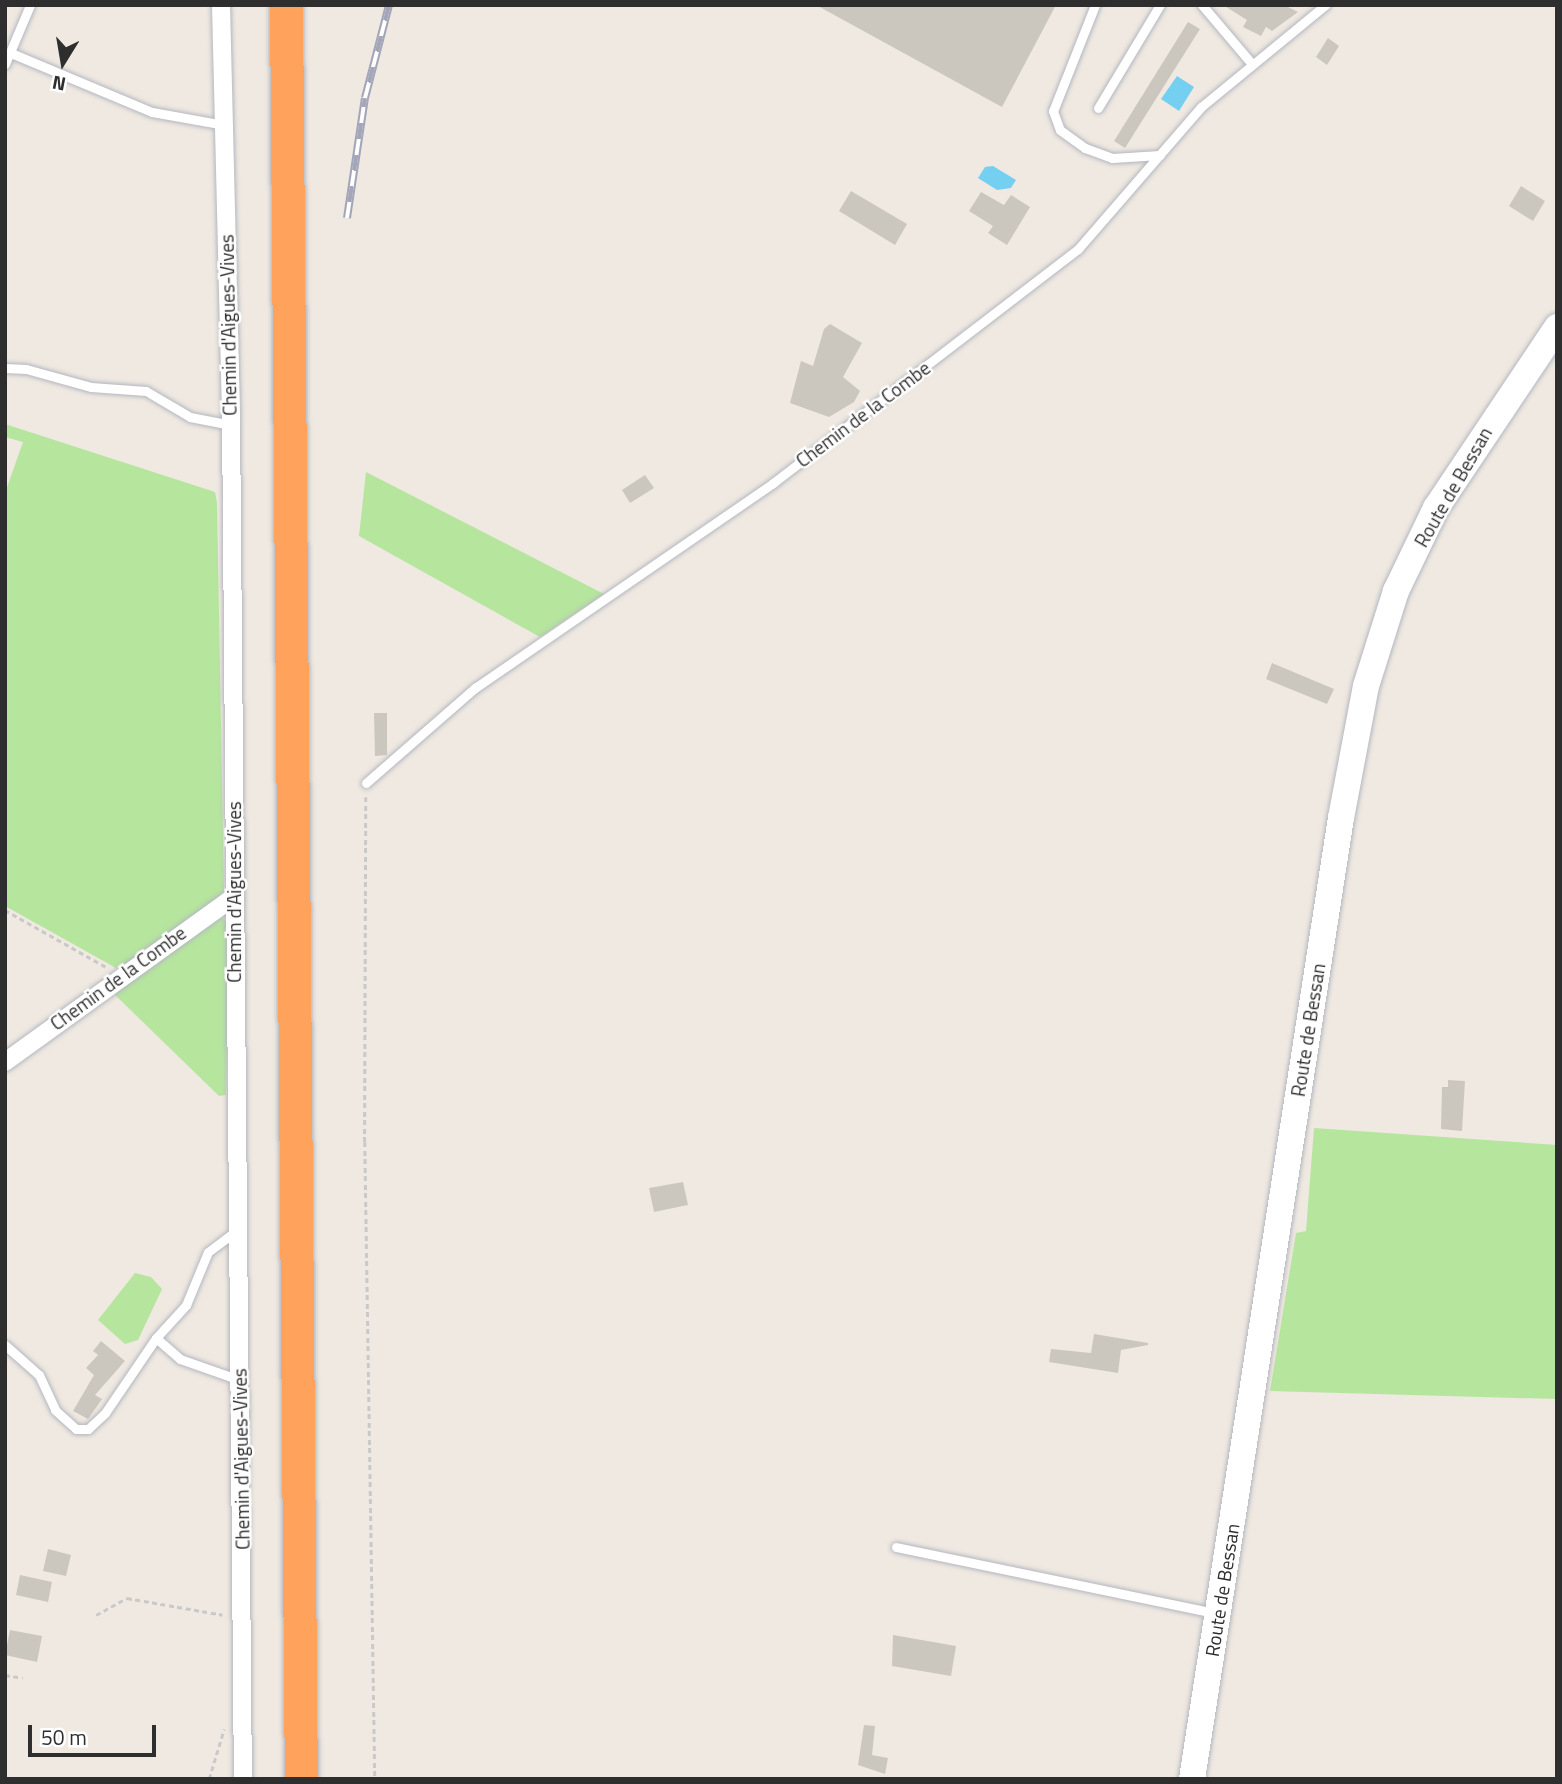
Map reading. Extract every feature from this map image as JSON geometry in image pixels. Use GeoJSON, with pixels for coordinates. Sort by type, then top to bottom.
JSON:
{"type":"FeatureCollection","features":[{"type":"Feature","properties":{"kind":"highway"},"geometry":{"type":"LineString","coordinates":[[286,5],[302,1779]]}},
{"type":"Feature","properties":{"kind":"street","name":"Chemin d'Aigues-Vives"},"geometry":{"type":"LineString","coordinates":[[221,5],[231,425],[237,1230],[244,1613],[243,1779]]}},
{"type":"Feature","properties":{"kind":"street","name":"Route de Bessan"},"geometry":{"type":"LineString","coordinates":[[1192,1779],[1341,818],[1366,686],[1396,591],[1436,508],[1557,327]]}},
{"type":"Feature","properties":{"kind":"street","name":"Chemin de la Combe"},"geometry":{"type":"LineString","coordinates":[[5,1062],[234,897]]}},
{"type":"Feature","properties":{"kind":"lane"},"geometry":{"type":"LineString","coordinates":[[5,64],[30,5]]}},
{"type":"Feature","properties":{"kind":"lane"},"geometry":{"type":"LineString","coordinates":[[1095,5],[1053,111],[1060,130],[1085,148],[1112,158],[1160,155]]}},
{"type":"Feature","properties":{"kind":"lane"},"geometry":{"type":"LineString","coordinates":[[1098,108],[1160,5]]}},
{"type":"Feature","properties":{"kind":"lane"},"geometry":{"type":"LineString","coordinates":[[1202,5],[1252,64]]}},
{"type":"Feature","properties":{"kind":"lane","name":"Chemin de la Combe"},"geometry":{"type":"LineString","coordinates":[[366,783],[475,688],[773,483],[1078,249],[1201,107],[1325,5]]}},
{"type":"Feature","properties":{"kind":"lane"},"geometry":{"type":"LineString","coordinates":[[10,53],[152,112],[224,125]]}},
{"type":"Feature","properties":{"kind":"lane"},"geometry":{"type":"LineString","coordinates":[[5,368],[26,369],[91,387],[146,391],[190,417],[231,425]]}},
{"type":"Feature","properties":{"kind":"lane"},"geometry":{"type":"LineString","coordinates":[[5,1345],[39,1375],[55,1410],[76,1429],[88,1429],[156,1338],[186,1305],[208,1252],[237,1230]]}},
{"type":"Feature","properties":{"kind":"lane"},"geometry":{"type":"LineString","coordinates":[[156,1338],[180,1359],[240,1380]]}},
{"type":"Feature","properties":{"kind":"lane"},"geometry":{"type":"LineString","coordinates":[[897,1547],[1218,1613]]}},
{"type":"Feature","properties":{"kind":"path"},"geometry":{"type":"LineString","coordinates":[[366,783],[365,1142],[375,1779]]}},
{"type":"Feature","properties":{"kind":"path"},"geometry":{"type":"LineString","coordinates":[[5,910],[121,976]]}},
{"type":"Feature","properties":{"kind":"path"},"geometry":{"type":"LineString","coordinates":[[96,1615],[127,1598],[198,1612],[244,1613]]}},
{"type":"Feature","properties":{"kind":"path"},"geometry":{"type":"LineString","coordinates":[[5,1675],[23,1678]]}},
{"type":"Feature","properties":{"kind":"green space"},"geometry":{"type":"Polygon","coordinates":[[[5,424],[215,492],[224,892],[133,963],[116,968],[5,906],[5,493],[23,442],[5,437],[5,424]]]}},
{"type":"Feature","properties":{"kind":"green space"},"geometry":{"type":"Polygon","coordinates":[[[366,472],[604,594],[540,637],[359,536],[366,472]]]}},
{"type":"Feature","properties":{"kind":"green space"},"geometry":{"type":"Polygon","coordinates":[[[212,918],[223,918],[229,925],[226,1095],[219,1096],[113,993],[212,918]]]}},
{"type":"Feature","properties":{"kind":"green space"},"geometry":{"type":"Polygon","coordinates":[[[1314,1128],[1557,1145],[1557,1399],[1270,1391],[1296,1233],[1306,1231],[1314,1128]]]}},
{"type":"Feature","properties":{"kind":"green space"},"geometry":{"type":"Polygon","coordinates":[[[135,1273],[151,1277],[162,1289],[138,1340],[125,1344],[98,1320],[135,1273]]]}},
{"type":"Feature","properties":{"kind":"water"},"geometry":{"type":"Polygon","coordinates":[[[1177,76],[1194,87],[1179,111],[1161,99],[1177,76]]]}},
{"type":"Feature","properties":{"kind":"water"},"geometry":{"type":"Polygon","coordinates":[[[993,166],[1016,180],[1011,188],[997,190],[978,178],[985,167],[993,166]]]}},
{"type":"Feature","properties":{"kind":"building"},"geometry":{"type":"Polygon","coordinates":[[[816,5],[1056,5],[1002,107],[816,5]]]}},
{"type":"Feature","properties":{"kind":"building"},"geometry":{"type":"Polygon","coordinates":[[[1223,5],[1284,5],[1298,12],[1272,31],[1266,27],[1261,36],[1243,27],[1247,20],[1223,5]]]}},
{"type":"Feature","properties":{"kind":"building"},"geometry":{"type":"Polygon","coordinates":[[[1188,22],[1200,29],[1125,148],[1114,141],[1188,22]]]}},
{"type":"Feature","properties":{"kind":"building"},"geometry":{"type":"Polygon","coordinates":[[[1328,38],[1339,46],[1327,65],[1316,57],[1328,38]]]}},
{"type":"Feature","properties":{"kind":"building"},"geometry":{"type":"Polygon","coordinates":[[[1521,186],[1545,201],[1533,221],[1509,206],[1521,186]]]}},
{"type":"Feature","properties":{"kind":"building"},"geometry":{"type":"Polygon","coordinates":[[[851,191],[907,224],[895,245],[839,211],[851,191]]]}},
{"type":"Feature","properties":{"kind":"building"},"geometry":{"type":"Polygon","coordinates":[[[981,192],[1004,205],[1011,195],[1030,207],[1007,245],[988,233],[993,226],[969,211],[981,192]]]}},
{"type":"Feature","properties":{"kind":"building"},"geometry":{"type":"Polygon","coordinates":[[[830,324],[862,343],[843,377],[860,391],[854,402],[829,417],[790,403],[801,361],[813,366],[824,329],[830,324]]]}},
{"type":"Feature","properties":{"kind":"building"},"geometry":{"type":"Polygon","coordinates":[[[645,475],[654,488],[630,503],[622,490],[645,475]]]}},
{"type":"Feature","properties":{"kind":"building"},"geometry":{"type":"Polygon","coordinates":[[[1272,663],[1334,689],[1327,704],[1266,679],[1272,663]]]}},
{"type":"Feature","properties":{"kind":"building"},"geometry":{"type":"Polygon","coordinates":[[[374,713],[387,713],[387,755],[375,756],[374,713]]]}},
{"type":"Feature","properties":{"kind":"building"},"geometry":{"type":"Polygon","coordinates":[[[1448,1080],[1465,1081],[1462,1131],[1441,1129],[1442,1087],[1448,1087],[1448,1080]]]}},
{"type":"Feature","properties":{"kind":"building"},"geometry":{"type":"Polygon","coordinates":[[[683,1182],[688,1205],[654,1212],[649,1188],[683,1182]]]}},
{"type":"Feature","properties":{"kind":"building"},"geometry":{"type":"Polygon","coordinates":[[[1094,1334],[1148,1345],[1121,1350],[1118,1373],[1049,1362],[1051,1349],[1091,1353],[1094,1334]]]}},
{"type":"Feature","properties":{"kind":"building"},"geometry":{"type":"Polygon","coordinates":[[[101,1341],[125,1361],[95,1395],[102,1399],[88,1419],[73,1411],[94,1375],[86,1368],[98,1355],[93,1351],[101,1341]]]}},
{"type":"Feature","properties":{"kind":"building"},"geometry":{"type":"Polygon","coordinates":[[[48,1549],[71,1555],[66,1576],[43,1571],[48,1549]]]}},
{"type":"Feature","properties":{"kind":"building"},"geometry":{"type":"Polygon","coordinates":[[[20,1575],[52,1582],[48,1602],[16,1595],[20,1575]]]}},
{"type":"Feature","properties":{"kind":"building"},"geometry":{"type":"Polygon","coordinates":[[[10,1630],[42,1636],[37,1662],[5,1655],[10,1630]]]}},
{"type":"Feature","properties":{"kind":"building"},"geometry":{"type":"Polygon","coordinates":[[[893,1635],[956,1646],[951,1676],[892,1666],[893,1635]]]}},
{"type":"Feature","properties":{"kind":"building"},"geometry":{"type":"Polygon","coordinates":[[[864,1725],[875,1726],[872,1755],[888,1758],[885,1774],[858,1765],[864,1725]]]}},
{"type":"Feature","properties":{"kind":"railway"},"geometry":{"type":"LineString","coordinates":[[347,218],[365,98],[389,5]]}}]}
